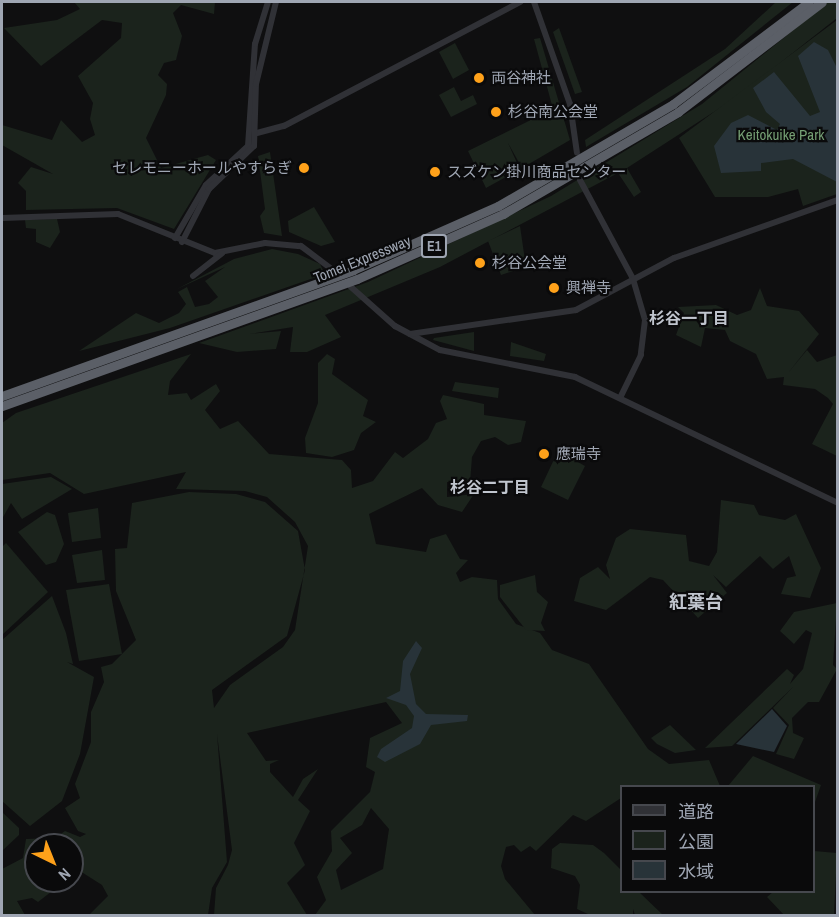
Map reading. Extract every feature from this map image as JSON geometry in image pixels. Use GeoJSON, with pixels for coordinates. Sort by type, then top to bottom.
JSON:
{"type":"FeatureCollection","features":[{"type":"Feature","properties":{"kind":"highway"},"geometry":{"type":"LineString","coordinates":[[715,75],[800,2]]}},
{"type":"Feature","properties":{"kind":"highway","name":"Tomei Expressway"},"geometry":{"type":"LineString","coordinates":[[2,396],[322,282],[442,233],[581,161],[715,75],[809,2]]}},
{"type":"Feature","properties":{"kind":"highway","name":"Tomei Expressway"},"geometry":{"type":"LineString","coordinates":[[2,406],[357,279],[503,214],[678,112],[822,2]]}},
{"type":"Feature","properties":{"kind":"street"},"geometry":{"type":"LineString","coordinates":[[175,238],[206,185],[248,146],[255,44],[268,2]]}},
{"type":"Feature","properties":{"kind":"street"},"geometry":{"type":"LineString","coordinates":[[182,242],[209,189],[254,146],[257,133],[256,84],[276,2]]}},
{"type":"Feature","properties":{"kind":"street"},"geometry":{"type":"LineString","coordinates":[[257,133],[284,126],[520,2]]}},
{"type":"Feature","properties":{"kind":"street"},"geometry":{"type":"LineString","coordinates":[[534,2],[574,116],[577,153]]}},
{"type":"Feature","properties":{"kind":"street"},"geometry":{"type":"LineString","coordinates":[[580,180],[633,279],[643,309],[644,339],[620,398]]}},
{"type":"Feature","properties":{"kind":"street"},"geometry":{"type":"LineString","coordinates":[[409,334],[564,313],[674,258],[837,200]]}},
{"type":"Feature","properties":{"kind":"street"},"geometry":{"type":"LineString","coordinates":[[2,218],[118,213],[182,242],[222,254]]}},
{"type":"Feature","properties":{"kind":"street"},"geometry":{"type":"LineString","coordinates":[[193,276],[222,254],[285,242],[301,246],[330,268]]}},
{"type":"Feature","properties":{"kind":"street"},"geometry":{"type":"LineString","coordinates":[[351,287],[409,334],[481,361],[575,377],[837,503]]}},
{"type":"Feature","properties":{"kind":"green space"},"geometry":{"type":"Polygon","coordinates":[[[74,2],[215,2],[214,14],[181,5],[173,13],[182,36],[176,60],[164,63],[158,75],[167,84],[166,95],[146,138],[161,168],[208,155],[216,160],[174,229],[117,208],[26,210],[26,191],[18,183],[31,167],[53,174],[2,145],[2,125],[52,140],[61,120],[82,142],[95,135],[90,119],[93,103],[78,76],[121,38],[122,23],[102,20],[41,66],[4,28],[57,20],[80,9],[74,2]]]}},
{"type":"Feature","properties":{"kind":"green space"},"geometry":{"type":"Polygon","coordinates":[[[776,2],[793,2],[687,87],[586,147],[585,140],[725,49],[776,2]]]}},
{"type":"Feature","properties":{"kind":"green space"},"geometry":{"type":"Polygon","coordinates":[[[828,2],[837,2],[837,18],[737,97],[627,168],[641,192],[634,197],[618,173],[440,267],[325,315],[341,337],[307,352],[290,352],[293,327],[249,334],[281,331],[276,349],[237,352],[199,343],[368,282],[551,196],[702,104],[828,2]]]}},
{"type":"Feature","properties":{"kind":"green space","name":"Keitokuike Park"},"geometry":{"type":"Polygon","coordinates":[[[837,20],[837,194],[803,206],[798,189],[768,197],[715,197],[679,138],[837,20]]]}},
{"type":"Feature","properties":{"kind":"green space"},"geometry":{"type":"Polygon","coordinates":[[[559,28],[582,92],[575,94],[553,32],[559,28]]]}},
{"type":"Feature","properties":{"kind":"green space"},"geometry":{"type":"Polygon","coordinates":[[[540,38],[570,140],[522,168],[508,143],[518,165],[515,172],[486,188],[468,151],[553,109],[534,39],[540,38]]]}},
{"type":"Feature","properties":{"kind":"green space"},"geometry":{"type":"Polygon","coordinates":[[[455,43],[469,70],[453,79],[439,52],[455,43]]]}},
{"type":"Feature","properties":{"kind":"green space"},"geometry":{"type":"Polygon","coordinates":[[[454,87],[461,101],[473,95],[477,104],[451,117],[439,95],[454,87]]]}},
{"type":"Feature","properties":{"kind":"green space"},"geometry":{"type":"Polygon","coordinates":[[[270,152],[282,236],[264,233],[260,216],[265,209],[258,156],[270,152]]]}},
{"type":"Feature","properties":{"kind":"green space"},"geometry":{"type":"Polygon","coordinates":[[[314,207],[335,242],[321,246],[289,232],[288,221],[314,207]]]}},
{"type":"Feature","properties":{"kind":"green space"},"geometry":{"type":"Polygon","coordinates":[[[57,219],[60,232],[50,248],[36,242],[36,229],[26,228],[25,220],[57,219]]]}},
{"type":"Feature","properties":{"kind":"green space"},"geometry":{"type":"Polygon","coordinates":[[[520,226],[526,267],[501,275],[488,241],[520,226]]]}},
{"type":"Feature","properties":{"kind":"green space"},"geometry":{"type":"Polygon","coordinates":[[[272,249],[298,254],[320,264],[325,274],[170,328],[79,351],[136,313],[159,323],[179,313],[186,304],[178,292],[187,287],[195,307],[209,304],[218,297],[205,281],[225,267],[177,289],[234,259],[272,249]]]}},
{"type":"Feature","properties":{"kind":"green space"},"geometry":{"type":"Polygon","coordinates":[[[760,288],[767,306],[799,311],[819,334],[788,373],[807,350],[817,362],[837,355],[837,456],[812,444],[833,404],[828,398],[815,389],[783,385],[784,377],[767,379],[756,354],[730,341],[725,330],[705,328],[701,347],[676,335],[684,313],[678,307],[716,305],[737,315],[751,310],[760,288]]]}},
{"type":"Feature","properties":{"kind":"green space"},"geometry":{"type":"Polygon","coordinates":[[[474,332],[474,351],[433,340],[434,338],[474,332]]]}},
{"type":"Feature","properties":{"kind":"green space"},"geometry":{"type":"Polygon","coordinates":[[[511,342],[546,354],[544,361],[510,356],[511,342]]]}},
{"type":"Feature","properties":{"kind":"green space"},"geometry":{"type":"Polygon","coordinates":[[[191,354],[170,381],[168,395],[187,393],[191,400],[216,384],[220,391],[205,410],[220,429],[238,421],[269,454],[342,460],[351,470],[352,488],[373,481],[395,452],[403,458],[428,439],[436,423],[447,419],[440,401],[443,395],[484,404],[484,415],[526,421],[521,442],[508,445],[495,437],[481,441],[472,457],[470,483],[447,482],[447,497],[474,494],[462,512],[438,505],[422,488],[369,514],[376,544],[426,552],[430,539],[446,534],[460,559],[468,560],[456,573],[460,582],[472,577],[497,580],[498,599],[516,624],[540,633],[552,650],[589,664],[648,749],[669,764],[709,760],[720,785],[620,785],[620,799],[586,821],[573,815],[536,851],[530,846],[521,852],[514,845],[506,847],[501,866],[505,879],[535,915],[315,915],[326,900],[317,877],[332,851],[331,831],[370,792],[375,772],[366,767],[370,738],[402,723],[386,702],[247,733],[266,761],[279,760],[270,764],[270,772],[293,797],[303,779],[318,769],[298,800],[310,811],[294,843],[305,865],[287,883],[307,915],[214,915],[216,888],[228,865],[232,850],[217,734],[227,862],[212,888],[208,915],[89,915],[108,896],[102,885],[84,874],[84,835],[86,834],[78,831],[65,808],[80,798],[75,784],[91,742],[91,712],[104,682],[101,667],[112,664],[136,640],[116,591],[115,549],[127,548],[132,503],[189,492],[236,494],[265,502],[298,531],[305,568],[308,546],[295,522],[267,497],[245,491],[176,489],[186,472],[84,494],[50,473],[2,480],[2,423],[16,413],[191,354]],[[303,576],[287,636],[212,690],[214,708],[230,685],[283,647],[295,630],[303,576]],[[371,808],[362,825],[340,838],[352,853],[336,870],[341,890],[383,869],[389,829],[371,808]]]}},
{"type":"Feature","properties":{"kind":"green space"},"geometry":{"type":"Polygon","coordinates":[[[327,354],[335,359],[332,374],[368,400],[363,416],[376,422],[361,433],[354,450],[332,457],[306,453],[305,438],[318,403],[318,363],[327,354]]]}},
{"type":"Feature","properties":{"kind":"green space"},"geometry":{"type":"Polygon","coordinates":[[[455,382],[499,388],[498,398],[452,391],[455,382]]]}},
{"type":"Feature","properties":{"kind":"green space"},"geometry":{"type":"Polygon","coordinates":[[[558,451],[585,466],[568,500],[541,487],[558,451]]]}},
{"type":"Feature","properties":{"kind":"green space"},"geometry":{"type":"Polygon","coordinates":[[[51,477],[72,489],[22,519],[11,503],[2,519],[2,484],[51,477]]]}},
{"type":"Feature","properties":{"kind":"green space"},"geometry":{"type":"Polygon","coordinates":[[[721,500],[754,505],[759,515],[785,520],[796,514],[821,568],[810,598],[781,594],[787,578],[796,576],[789,556],[773,569],[760,556],[726,587],[713,575],[727,593],[698,618],[663,580],[650,577],[606,610],[574,601],[580,578],[598,567],[610,579],[606,565],[616,538],[630,529],[686,535],[689,561],[709,566],[717,552],[721,500]]]}},
{"type":"Feature","properties":{"kind":"green space"},"geometry":{"type":"Polygon","coordinates":[[[98,508],[101,538],[72,542],[68,513],[98,508]]]}},
{"type":"Feature","properties":{"kind":"green space"},"geometry":{"type":"Polygon","coordinates":[[[47,512],[55,515],[64,544],[56,562],[46,565],[18,532],[47,512]]]}},
{"type":"Feature","properties":{"kind":"green space"},"geometry":{"type":"Polygon","coordinates":[[[6,543],[48,592],[2,635],[2,547],[6,543]]]}},
{"type":"Feature","properties":{"kind":"green space"},"geometry":{"type":"Polygon","coordinates":[[[102,550],[105,580],[77,583],[72,555],[102,550]]]}},
{"type":"Feature","properties":{"kind":"green space"},"geometry":{"type":"Polygon","coordinates":[[[535,575],[537,592],[548,602],[541,623],[545,631],[526,630],[500,597],[500,585],[535,575]]]}},
{"type":"Feature","properties":{"kind":"green space"},"geometry":{"type":"Polygon","coordinates":[[[109,584],[122,654],[79,661],[66,590],[109,584]]]}},
{"type":"Feature","properties":{"kind":"green space"},"geometry":{"type":"Polygon","coordinates":[[[52,596],[66,633],[73,664],[67,662],[94,677],[80,754],[62,801],[30,826],[2,801],[2,640],[52,596]]]}},
{"type":"Feature","properties":{"kind":"green space"},"geometry":{"type":"Polygon","coordinates":[[[837,603],[833,665],[837,669],[819,702],[808,702],[792,718],[793,733],[804,738],[794,759],[776,754],[789,725],[773,708],[793,687],[732,746],[705,748],[787,669],[794,675],[790,684],[803,669],[812,633],[806,630],[794,644],[780,631],[794,612],[837,603]]]}},
{"type":"Feature","properties":{"kind":"green space"},"geometry":{"type":"Polygon","coordinates":[[[670,725],[696,750],[675,753],[657,744],[651,738],[670,725]]]}},
{"type":"Feature","properties":{"kind":"green space"},"geometry":{"type":"Polygon","coordinates":[[[753,756],[821,785],[815,802],[815,785],[729,785],[753,756]]]}},
{"type":"Feature","properties":{"kind":"green space"},"geometry":{"type":"Polygon","coordinates":[[[2,812],[19,828],[19,835],[2,851],[2,812]]]}},
{"type":"Feature","properties":{"kind":"green space"},"geometry":{"type":"Polygon","coordinates":[[[560,843],[593,845],[620,869],[620,893],[640,893],[663,915],[635,915],[633,909],[633,915],[590,915],[577,909],[580,885],[575,876],[551,868],[552,849],[560,843]]]}},
{"type":"Feature","properties":{"kind":"green space"},"geometry":{"type":"Polygon","coordinates":[[[815,851],[837,853],[834,915],[784,915],[767,897],[772,893],[815,893],[815,851]]]}},
{"type":"Feature","properties":{"kind":"green space"},"geometry":{"type":"Polygon","coordinates":[[[24,852],[24,893],[50,893],[38,902],[32,898],[17,901],[25,915],[2,915],[2,869],[23,858],[24,852]]]}},
{"type":"Feature","properties":{"kind":"water"},"geometry":{"type":"Polygon","coordinates":[[[814,42],[828,50],[837,68],[837,182],[793,159],[761,163],[761,171],[721,173],[714,146],[731,123],[748,115],[777,130],[780,124],[766,112],[753,88],[774,72],[810,116],[820,112],[798,56],[814,42]]]}},
{"type":"Feature","properties":{"kind":"water"},"geometry":{"type":"Polygon","coordinates":[[[416,641],[422,648],[410,674],[416,704],[426,714],[468,715],[467,721],[431,725],[420,744],[385,762],[377,757],[381,749],[412,728],[414,716],[406,705],[386,698],[400,691],[403,661],[416,641]]]}},
{"type":"Feature","properties":{"kind":"water"},"geometry":{"type":"Polygon","coordinates":[[[772,709],[787,726],[774,752],[736,744],[772,709]]]}},
{"type":"Feature","properties":{"kind":"place","name":"両谷神社"},"geometry":{"type":"Point","coordinates":[479,78]}},
{"type":"Feature","properties":{"kind":"place","name":"杉谷南公会堂"},"geometry":{"type":"Point","coordinates":[496,112]}},
{"type":"Feature","properties":{"kind":"place","name":"セレモニーホールやすらぎ"},"geometry":{"type":"Point","coordinates":[304,168]}},
{"type":"Feature","properties":{"kind":"place","name":"スズケン掛川商品センター"},"geometry":{"type":"Point","coordinates":[435,172]}},
{"type":"Feature","properties":{"kind":"place","name":"杉谷公会堂"},"geometry":{"type":"Point","coordinates":[480,263]}},
{"type":"Feature","properties":{"kind":"place","name":"興禅寺"},"geometry":{"type":"Point","coordinates":[554,288]}},
{"type":"Feature","properties":{"kind":"place","name":"應瑞寺"},"geometry":{"type":"Point","coordinates":[544,454]}},
{"type":"Feature","properties":{"kind":"district","name":"杉谷一丁目"},"geometry":{"type":"Point","coordinates":[689,318]}},
{"type":"Feature","properties":{"kind":"district","name":"杉谷二丁目"},"geometry":{"type":"Point","coordinates":[490,487]}},
{"type":"Feature","properties":{"kind":"district","name":"紅葉台"},"geometry":{"type":"Point","coordinates":[696,602]}}]}
